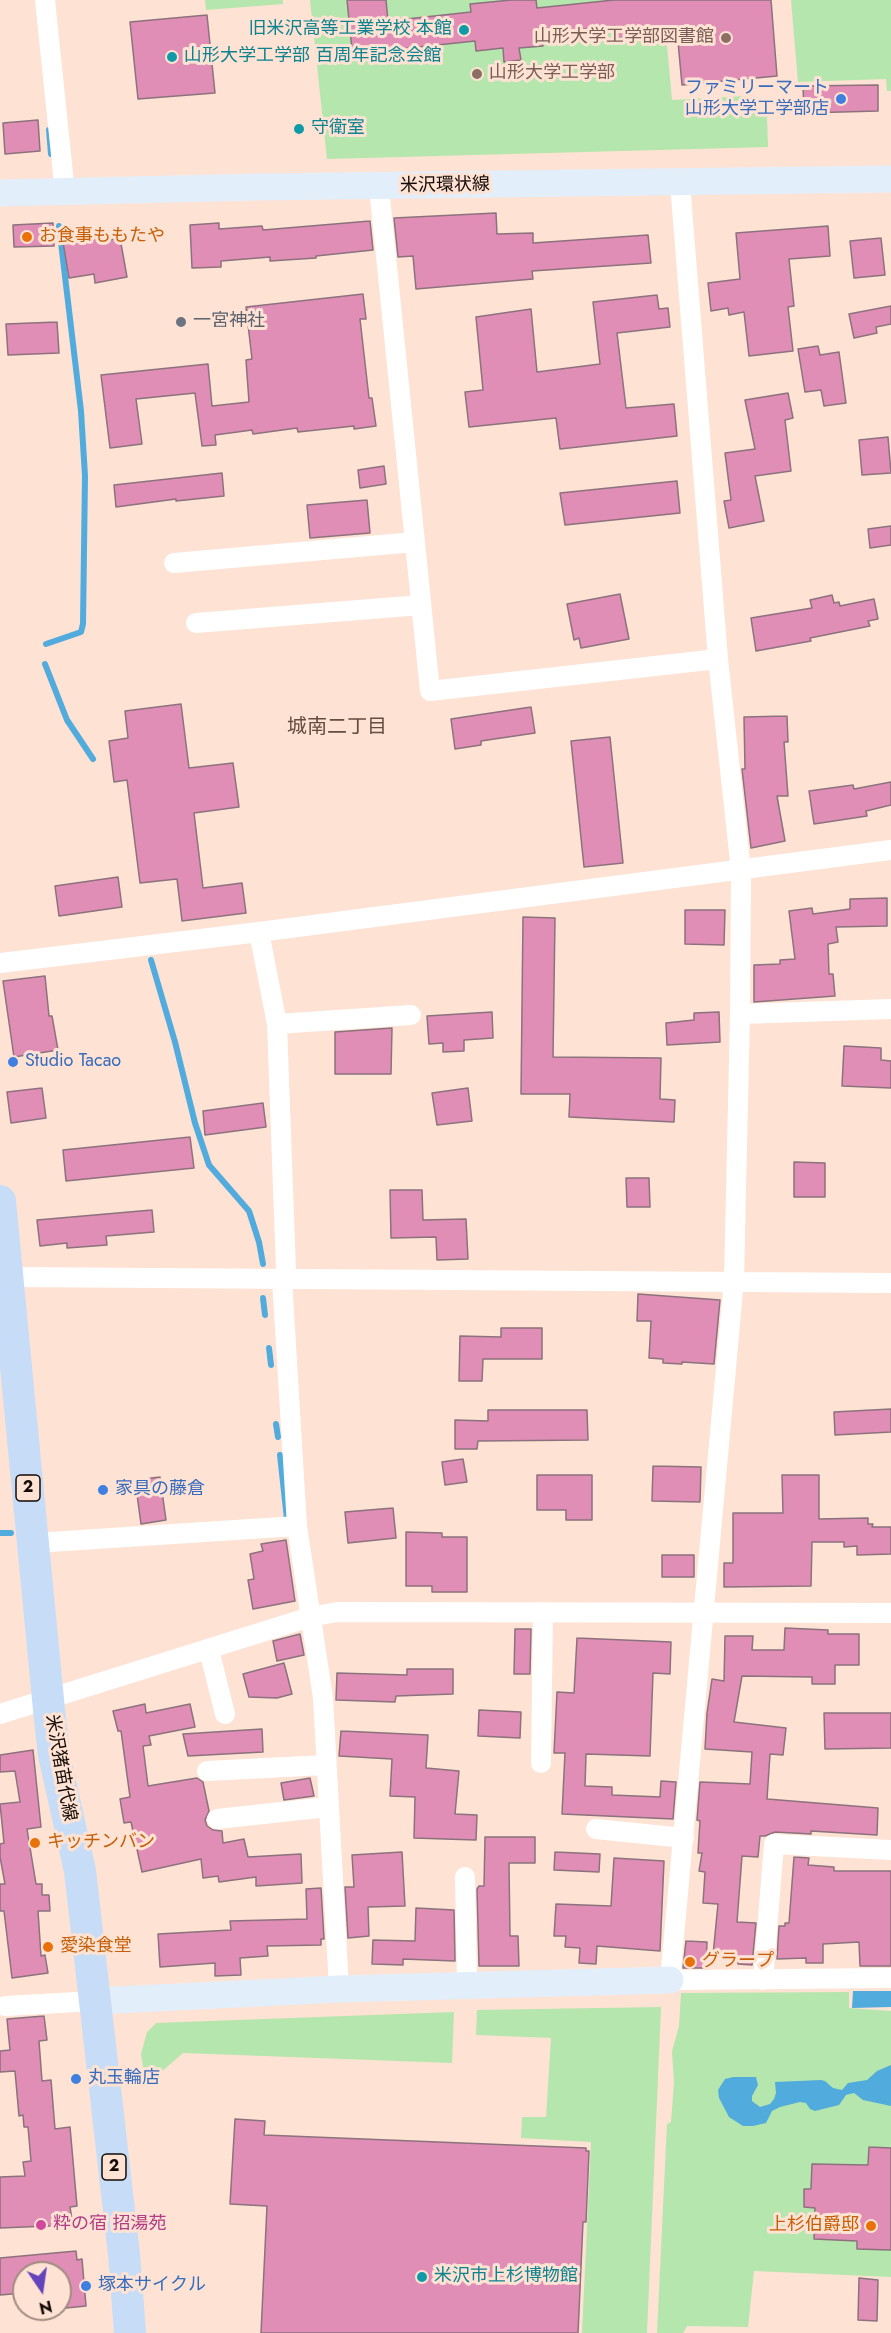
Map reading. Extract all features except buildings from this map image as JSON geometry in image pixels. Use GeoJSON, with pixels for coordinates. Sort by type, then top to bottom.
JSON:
{"type":"FeatureCollection","features":[{"type":"Feature","properties":{"kind":"main road","name":"米沢環状線"},"geometry":{"type":"LineString","coordinates":[[0,193],[258,187],[891,179]]}},
{"type":"Feature","properties":{"kind":"main road","name":"米沢猪苗代線"},"geometry":{"type":"LineString","coordinates":[[0,1201],[54,1755],[80,1871],[124,2254],[130,2333]]}},
{"type":"Feature","properties":{"kind":"main road"},"geometry":{"type":"LineString","coordinates":[[94,2001],[467,1984],[670,1980]]}},
{"type":"Feature","properties":{"kind":"street"},"geometry":{"type":"LineString","coordinates":[[45,0],[64,193]]}},
{"type":"Feature","properties":{"kind":"street"},"geometry":{"type":"LineString","coordinates":[[680,183],[718,659],[741,871],[734,1281],[670,1980],[891,1978]]}},
{"type":"Feature","properties":{"kind":"street"},"geometry":{"type":"LineString","coordinates":[[379,187],[430,691],[718,659]]}},
{"type":"Feature","properties":{"kind":"street"},"geometry":{"type":"LineString","coordinates":[[174,563],[415,542]]}},
{"type":"Feature","properties":{"kind":"street"},"geometry":{"type":"LineString","coordinates":[[196,623],[421,605]]}},
{"type":"Feature","properties":{"kind":"street"},"geometry":{"type":"LineString","coordinates":[[0,963],[741,871],[891,850]]}},
{"type":"Feature","properties":{"kind":"street"},"geometry":{"type":"LineString","coordinates":[[259,932],[277,1024],[286,1270],[282,1279],[297,1526],[323,1698],[339,1989]]}},
{"type":"Feature","properties":{"kind":"street"},"geometry":{"type":"LineString","coordinates":[[740,1014],[891,1009]]}},
{"type":"Feature","properties":{"kind":"street"},"geometry":{"type":"LineString","coordinates":[[277,1024],[411,1015]]}},
{"type":"Feature","properties":{"kind":"street"},"geometry":{"type":"LineString","coordinates":[[7,1277],[891,1283]]}},
{"type":"Feature","properties":{"kind":"street"},"geometry":{"type":"LineString","coordinates":[[34,1543],[297,1526]]}},
{"type":"Feature","properties":{"kind":"street"},"geometry":{"type":"LineString","coordinates":[[0,1714],[310,1617],[337,1612],[891,1613]]}},
{"type":"Feature","properties":{"kind":"street"},"geometry":{"type":"LineString","coordinates":[[541,1763],[543,1612]]}},
{"type":"Feature","properties":{"kind":"street"},"geometry":{"type":"LineString","coordinates":[[209,1650],[225,1714]]}},
{"type":"Feature","properties":{"kind":"street"},"geometry":{"type":"LineString","coordinates":[[207,1771],[325,1765]]}},
{"type":"Feature","properties":{"kind":"street"},"geometry":{"type":"LineString","coordinates":[[217,1820],[328,1808]]}},
{"type":"Feature","properties":{"kind":"street"},"geometry":{"type":"LineString","coordinates":[[596,1829],[684,1838]]}},
{"type":"Feature","properties":{"kind":"street"},"geometry":{"type":"LineString","coordinates":[[763,1980],[774,1844],[891,1850]]}},
{"type":"Feature","properties":{"kind":"street"},"geometry":{"type":"LineString","coordinates":[[465,1877],[467,1984]]}},
{"type":"Feature","properties":{"kind":"street"},"geometry":{"type":"LineString","coordinates":[[5,2006],[94,2001]]}},
{"type":"Feature","properties":{"kind":"green space"},"geometry":{"type":"Polygon","coordinates":[[[205,0],[283,0],[283,4],[206,10],[205,0]]]}},
{"type":"Feature","properties":{"kind":"green space"},"geometry":{"type":"Polygon","coordinates":[[[310,0],[663,0],[672,100],[745,96],[767,115],[768,147],[327,159],[310,0]]]}},
{"type":"Feature","properties":{"kind":"green space"},"geometry":{"type":"Polygon","coordinates":[[[791,0],[891,0],[891,91],[887,91],[886,79],[798,82],[791,0]]]}},
{"type":"Feature","properties":{"kind":"green space"},"geometry":{"type":"Polygon","coordinates":[[[849,1992],[849,2008],[891,2011],[891,2277],[754,2271],[748,2327],[687,2326],[683,2333],[657,2333],[667,2124],[671,2122],[674,2083],[672,2051],[679,2026],[681,1993],[849,1992]]]}},
{"type":"Feature","properties":{"kind":"green space"},"geometry":{"type":"Polygon","coordinates":[[[661,2007],[647,2333],[582,2333],[591,2142],[521,2138],[522,2117],[546,2117],[551,2038],[476,2035],[477,2010],[661,2007]]]}},
{"type":"Feature","properties":{"kind":"green space"},"geometry":{"type":"Polygon","coordinates":[[[454,2012],[452,2063],[183,2053],[146,2085],[141,2054],[147,2032],[156,2023],[454,2012]]]}},
{"type":"Feature","properties":{"kind":"water"},"geometry":{"type":"Polygon","coordinates":[[[853,1991],[891,1991],[891,2007],[852,2008],[853,1991]]]}},
{"type":"Feature","properties":{"kind":"water"},"geometry":{"type":"Polygon","coordinates":[[[891,2065],[891,2106],[863,2100],[854,2093],[846,2095],[839,2105],[815,2111],[810,2109],[806,2103],[800,2102],[780,2107],[772,2111],[766,2123],[743,2126],[729,2117],[719,2098],[718,2090],[725,2079],[733,2077],[756,2077],[758,2085],[752,2101],[760,2107],[770,2104],[774,2099],[775,2082],[821,2080],[833,2088],[842,2090],[848,2083],[867,2080],[877,2071],[891,2065]]]}},
{"type":"Feature","properties":{"kind":"waterway"},"geometry":{"type":"LineString","coordinates":[[49,130],[51,154]]}},
{"type":"Feature","properties":{"kind":"waterway"},"geometry":{"type":"LineString","coordinates":[[46,644],[81,632],[83,624],[85,476],[81,411],[59,226]]}},
{"type":"Feature","properties":{"kind":"waterway"},"geometry":{"type":"LineString","coordinates":[[45,664],[67,720],[93,759]]}},
{"type":"Feature","properties":{"kind":"waterway"},"geometry":{"type":"LineString","coordinates":[[151,960],[175,1042],[195,1123],[209,1165],[249,1211],[263,1264]]}},
{"type":"Feature","properties":{"kind":"waterway"},"geometry":{"type":"LineString","coordinates":[[263,1298],[265,1315]]}},
{"type":"Feature","properties":{"kind":"waterway"},"geometry":{"type":"LineString","coordinates":[[269,1348],[271,1365]]}},
{"type":"Feature","properties":{"kind":"waterway"},"geometry":{"type":"LineString","coordinates":[[276,1424],[278,1437]]}},
{"type":"Feature","properties":{"kind":"waterway"},"geometry":{"type":"LineString","coordinates":[[280,1455],[287,1519],[283,1520]]}},
{"type":"Feature","properties":{"kind":"waterway"},"geometry":{"type":"LineString","coordinates":[[0,1533],[11,1533]]}},
{"type":"Feature","properties":{"kind":"place","name":"旧米沢高等工業学校 本館"},"geometry":{"type":"Point","coordinates":[464,30]}},
{"type":"Feature","properties":{"kind":"place","name":"山形大学工学部図書館"},"geometry":{"type":"Point","coordinates":[726,38]}},
{"type":"Feature","properties":{"kind":"place","name":"山形大学工学部 百周年記念会館"},"geometry":{"type":"Point","coordinates":[172,57]}},
{"type":"Feature","properties":{"kind":"place","name":"山形大学工学部"},"geometry":{"type":"Point","coordinates":[477,74]}},
{"type":"Feature","properties":{"kind":"place","name":"ファミリーマート 山形大学工学部店"},"geometry":{"type":"Point","coordinates":[841,99]}},
{"type":"Feature","properties":{"kind":"place","name":"守衛室"},"geometry":{"type":"Point","coordinates":[299,129]}},
{"type":"Feature","properties":{"kind":"place","name":"お食事ももたや"},"geometry":{"type":"Point","coordinates":[27,237]}},
{"type":"Feature","properties":{"kind":"place","name":"一宮神社"},"geometry":{"type":"Point","coordinates":[181,322]}},
{"type":"Feature","properties":{"kind":"place","name":"Studio Tacao"},"geometry":{"type":"Point","coordinates":[13,1062]}},
{"type":"Feature","properties":{"kind":"place","name":"家具の藤倉"},"geometry":{"type":"Point","coordinates":[103,1490]}},
{"type":"Feature","properties":{"kind":"place","name":"キッチンバン"},"geometry":{"type":"Point","coordinates":[35,1843]}},
{"type":"Feature","properties":{"kind":"place","name":"愛染食堂"},"geometry":{"type":"Point","coordinates":[48,1947]}},
{"type":"Feature","properties":{"kind":"place","name":"グラープ"},"geometry":{"type":"Point","coordinates":[690,1962]}},
{"type":"Feature","properties":{"kind":"place","name":"丸玉輪店"},"geometry":{"type":"Point","coordinates":[76,2079]}},
{"type":"Feature","properties":{"kind":"place","name":"粋の宿 招湯苑"},"geometry":{"type":"Point","coordinates":[41,2225]}},
{"type":"Feature","properties":{"kind":"place","name":"上杉伯爵邸"},"geometry":{"type":"Point","coordinates":[871,2226]}},
{"type":"Feature","properties":{"kind":"place","name":"米沢市上杉博物館"},"geometry":{"type":"Point","coordinates":[422,2277]}},
{"type":"Feature","properties":{"kind":"place","name":"塚本サイクル"},"geometry":{"type":"Point","coordinates":[86,2286]}},
{"type":"Feature","properties":{"kind":"district","name":"城南二丁目"},"geometry":{"type":"Point","coordinates":[337,728]}}]}
